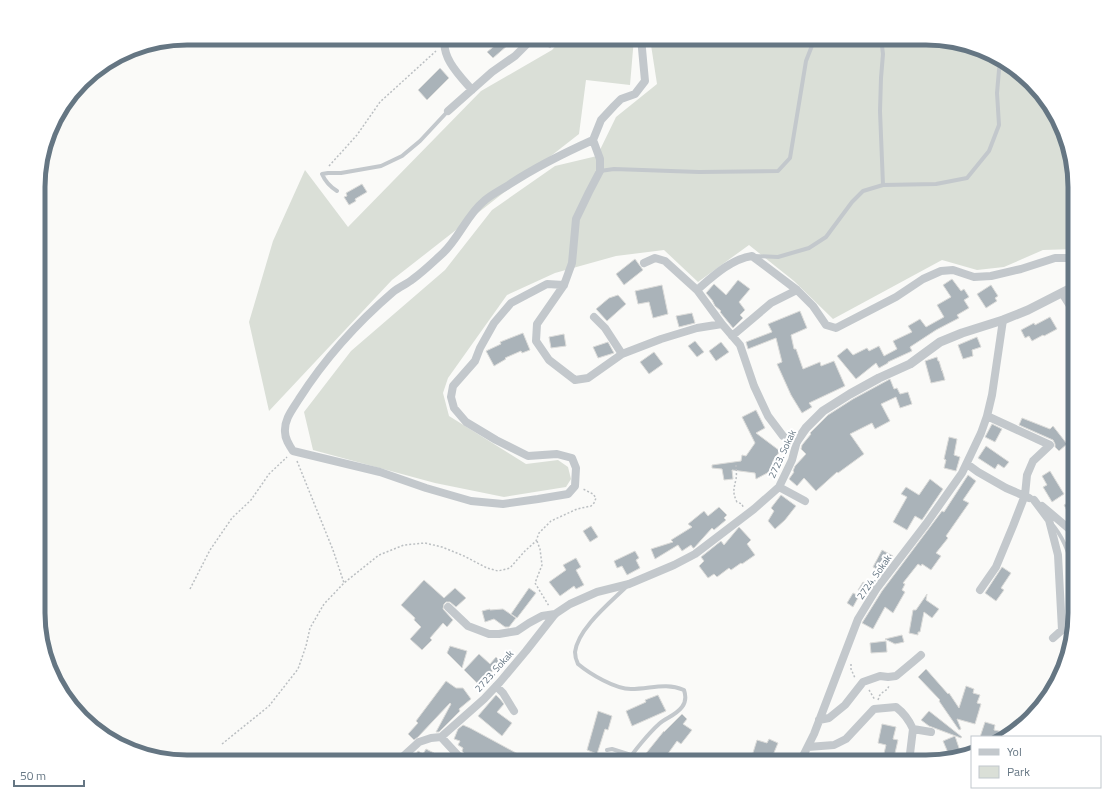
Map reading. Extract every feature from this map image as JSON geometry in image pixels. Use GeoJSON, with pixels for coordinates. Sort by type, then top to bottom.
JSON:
{"type":"FeatureCollection","features":[{"type":"Feature","properties":{"kind":"street"},"geometry":{"type":"LineString","coordinates":[[445,45],[450,65],[472,90]]}},
{"type":"Feature","properties":{"kind":"street"},"geometry":{"type":"LineString","coordinates":[[448,111],[492,72],[515,56],[526,45]]}},
{"type":"Feature","properties":{"kind":"street"},"geometry":{"type":"LineString","coordinates":[[564,285],[547,284],[511,303],[494,323],[474,361],[453,386],[451,397],[454,408],[466,422],[496,440],[528,456],[557,454],[572,458],[576,468],[575,486],[568,494],[504,504],[471,501],[426,488],[380,472],[293,451],[285,433],[286,420],[317,372],[368,315],[395,291],[422,273],[445,251],[477,208],[485,200],[560,155],[592,140],[602,120],[614,106],[621,99],[635,94],[645,81],[642,45]]}},
{"type":"Feature","properties":{"kind":"street"},"geometry":{"type":"LineString","coordinates":[[592,140],[600,159],[600,171],[576,219],[572,263],[564,285],[537,324],[536,341],[549,360],[575,380],[588,378],[622,354],[661,339],[697,328],[722,324]]}},
{"type":"Feature","properties":{"kind":"street"},"geometry":{"type":"LineString","coordinates":[[697,290],[724,268],[746,257],[752,256],[797,290],[813,306],[826,325],[836,328],[896,297],[923,279],[941,271],[953,270],[974,277],[991,276],[1021,269],[1055,258],[1068,258]]}},
{"type":"Feature","properties":{"kind":"street"},"geometry":{"type":"LineString","coordinates":[[644,263],[655,258],[665,260],[697,290],[722,324],[740,345],[754,386],[768,416],[783,436],[797,442]]}},
{"type":"Feature","properties":{"kind":"street"},"geometry":{"type":"LineString","coordinates":[[732,336],[771,304],[797,290]]}},
{"type":"Feature","properties":{"kind":"street","name":"2723. Sokak"},"geometry":{"type":"LineString","coordinates":[[405,755],[419,742],[431,738],[441,737],[484,699],[526,651],[555,614],[570,604],[597,592],[629,584],[674,565],[694,554],[754,510],[779,487],[792,460],[797,442],[806,428],[823,411],[879,378],[910,364],[940,342],[962,332],[1003,320],[1028,310],[1068,290]]}},
{"type":"Feature","properties":{"kind":"street"},"geometry":{"type":"LineString","coordinates":[[1062,293],[1068,303]]}},
{"type":"Feature","properties":{"kind":"street"},"geometry":{"type":"LineString","coordinates":[[594,317],[605,328],[622,354]]}},
{"type":"Feature","properties":{"kind":"street","name":"2724. Sokak"},"geometry":{"type":"LineString","coordinates":[[804,755],[819,720],[858,618],[877,588],[926,524],[967,464],[981,433],[992,396],[1003,320]]}},
{"type":"Feature","properties":{"kind":"street"},"geometry":{"type":"LineString","coordinates":[[980,590],[996,567],[1013,526],[1024,495],[1027,475],[1034,460],[1050,445],[987,416]]}},
{"type":"Feature","properties":{"kind":"street"},"geometry":{"type":"LineString","coordinates":[[967,464],[1006,488],[1034,500],[1068,528]]}},
{"type":"Feature","properties":{"kind":"street"},"geometry":{"type":"LineString","coordinates":[[779,487],[805,501]]}},
{"type":"Feature","properties":{"kind":"street"},"geometry":{"type":"LineString","coordinates":[[1034,500],[1049,520],[1058,555],[1062,630],[1054,638]]}},
{"type":"Feature","properties":{"kind":"street","name":"2723. Sokak"},"geometry":{"type":"LineString","coordinates":[[448,607],[468,626],[489,634],[517,631],[528,623],[542,616],[555,614]]}},
{"type":"Feature","properties":{"kind":"street"},"geometry":{"type":"LineString","coordinates":[[819,720],[829,718],[845,705],[863,682],[880,676],[896,676],[921,655]]}},
{"type":"Feature","properties":{"kind":"street"},"geometry":{"type":"LineString","coordinates":[[496,686],[514,711]]}},
{"type":"Feature","properties":{"kind":"street"},"geometry":{"type":"LineString","coordinates":[[808,747],[834,745],[846,739],[874,709],[896,707],[910,721],[913,729],[910,755]]}},
{"type":"Feature","properties":{"kind":"street"},"geometry":{"type":"LineString","coordinates":[[913,729],[931,732]]}},
{"type":"Feature","properties":{"kind":"street"},"geometry":{"type":"LineString","coordinates":[[441,737],[458,755]]}},
{"type":"Feature","properties":{"kind":"lane"},"geometry":{"type":"LineString","coordinates":[[600,171],[614,169],[699,172],[778,171],[790,158],[806,61],[812,45]]}},
{"type":"Feature","properties":{"kind":"lane"},"geometry":{"type":"LineString","coordinates":[[882,45],[883,54],[880,111],[883,186]]}},
{"type":"Feature","properties":{"kind":"lane"},"geometry":{"type":"LineString","coordinates":[[752,256],[778,257],[809,248],[826,236],[852,202],[863,191],[883,186],[936,184],[967,178],[989,151],[999,125],[997,93],[999,66]]}},
{"type":"Feature","properties":{"kind":"lane"},"geometry":{"type":"LineString","coordinates":[[336,191],[325,181],[322,174],[341,173],[381,166],[402,156],[420,141],[448,111]]}},
{"type":"Feature","properties":{"kind":"lane"},"geometry":{"type":"LineString","coordinates":[[1049,520],[1058,530],[1068,552]]}},
{"type":"Feature","properties":{"kind":"lane"},"geometry":{"type":"LineString","coordinates":[[607,750],[612,749],[631,755],[660,724],[682,708],[686,694],[684,690],[668,686],[630,689],[620,687],[593,675],[578,664],[575,653],[579,639],[599,613],[629,584]]}},
{"type":"Feature","properties":{"kind":"path"},"geometry":{"type":"LineString","coordinates":[[322,174],[357,135],[380,102],[440,45]]}},
{"type":"Feature","properties":{"kind":"path"},"geometry":{"type":"LineString","coordinates":[[190,589],[210,550],[232,518],[252,500],[269,474],[293,451],[333,550],[344,583]]}},
{"type":"Feature","properties":{"kind":"path"},"geometry":{"type":"LineString","coordinates":[[736,465],[736,478],[733,487],[733,495],[737,502],[742,504],[745,516]]}},
{"type":"Feature","properties":{"kind":"path"},"geometry":{"type":"LineString","coordinates":[[222,744],[269,706],[298,669],[306,646],[310,628],[324,604],[344,583],[380,555],[404,546],[425,543],[442,547],[487,568],[498,571],[510,568],[536,541],[539,533],[551,521],[577,509],[591,506],[594,503],[596,498],[593,494],[575,486]]}},
{"type":"Feature","properties":{"kind":"path"},"geometry":{"type":"LineString","coordinates":[[536,541],[540,549],[542,565],[535,583],[555,614]]}},
{"type":"Feature","properties":{"kind":"path"},"geometry":{"type":"LineString","coordinates":[[851,662],[851,669],[856,680],[863,682],[873,695],[876,703],[881,694],[887,691],[889,686],[888,677]]}},
{"type":"Feature","properties":{"kind":"green space"},"geometry":{"type":"Polygon","coordinates":[[[557,45],[633,45],[630,85],[586,80],[579,134],[392,280],[269,411],[249,322],[273,241],[305,170],[348,227],[481,91],[552,50],[557,45]]]}},
{"type":"Feature","properties":{"kind":"green space"},"geometry":{"type":"Polygon","coordinates":[[[651,45],[935,45],[963,50],[980,56],[997,64],[1020,80],[1039,101],[1053,124],[1063,150],[1067,168],[1068,249],[1043,250],[1004,267],[977,270],[942,260],[833,319],[794,281],[749,245],[698,282],[664,250],[616,256],[555,273],[507,295],[448,378],[443,393],[449,416],[526,464],[558,460],[568,467],[571,479],[566,487],[504,497],[435,483],[313,450],[304,412],[351,351],[445,270],[492,210],[555,166],[597,156],[616,117],[657,84],[651,45]]]}},
{"type":"Feature","properties":{"kind":"building"},"geometry":{"type":"Polygon","coordinates":[[[496,45],[508,45],[493,58],[487,52],[496,45]]]}},
{"type":"Feature","properties":{"kind":"building"},"geometry":{"type":"Polygon","coordinates":[[[440,68],[449,78],[427,100],[418,90],[440,68]]]}},
{"type":"Feature","properties":{"kind":"building"},"geometry":{"type":"Polygon","coordinates":[[[362,184],[367,192],[355,199],[356,201],[349,205],[344,197],[347,196],[346,193],[362,184]]]}},
{"type":"Feature","properties":{"kind":"building"},"geometry":{"type":"Polygon","coordinates":[[[635,259],[643,270],[624,285],[616,274],[635,259]]]}},
{"type":"Feature","properties":{"kind":"building"},"geometry":{"type":"Polygon","coordinates":[[[952,279],[961,291],[964,289],[969,297],[964,300],[969,308],[957,315],[959,318],[936,330],[910,347],[912,351],[888,362],[879,368],[876,363],[856,379],[837,356],[847,348],[853,355],[867,348],[869,351],[879,346],[884,356],[897,349],[893,341],[912,332],[908,326],[920,319],[926,327],[944,317],[937,305],[951,297],[943,285],[952,279]]]}},
{"type":"Feature","properties":{"kind":"building"},"geometry":{"type":"Polygon","coordinates":[[[738,280],[750,289],[739,302],[745,310],[740,315],[743,318],[733,328],[706,293],[714,284],[726,295],[738,280]]]}},
{"type":"Feature","properties":{"kind":"building"},"geometry":{"type":"Polygon","coordinates":[[[662,285],[668,314],[653,318],[649,302],[638,304],[635,291],[662,285]]]}},
{"type":"Feature","properties":{"kind":"building"},"geometry":{"type":"Polygon","coordinates":[[[991,285],[998,296],[995,298],[997,301],[986,308],[977,294],[991,285]]]}},
{"type":"Feature","properties":{"kind":"building"},"geometry":{"type":"Polygon","coordinates":[[[618,295],[626,304],[607,321],[596,309],[609,298],[618,295]]]}},
{"type":"Feature","properties":{"kind":"building"},"geometry":{"type":"Polygon","coordinates":[[[800,311],[807,328],[791,335],[794,349],[796,349],[803,369],[820,362],[821,366],[834,361],[845,386],[809,403],[812,407],[802,413],[791,395],[777,364],[782,362],[776,338],[748,349],[746,342],[772,332],[768,324],[800,311]]]}},
{"type":"Feature","properties":{"kind":"building"},"geometry":{"type":"Polygon","coordinates":[[[692,313],[695,323],[679,327],[676,316],[692,313]]]}},
{"type":"Feature","properties":{"kind":"building"},"geometry":{"type":"Polygon","coordinates":[[[1050,317],[1057,329],[1032,341],[1029,336],[1025,338],[1021,330],[1050,317]]]}},
{"type":"Feature","properties":{"kind":"building"},"geometry":{"type":"Polygon","coordinates":[[[523,333],[530,350],[522,353],[521,351],[505,358],[506,359],[494,366],[486,351],[501,344],[500,342],[523,333]]]}},
{"type":"Feature","properties":{"kind":"building"},"geometry":{"type":"Polygon","coordinates":[[[564,334],[566,346],[551,348],[549,337],[564,334]]]}},
{"type":"Feature","properties":{"kind":"building"},"geometry":{"type":"Polygon","coordinates":[[[977,337],[981,347],[972,350],[973,356],[963,359],[958,345],[977,337]]]}},
{"type":"Feature","properties":{"kind":"building"},"geometry":{"type":"Polygon","coordinates":[[[695,341],[704,352],[697,357],[688,346],[695,341]]]}},
{"type":"Feature","properties":{"kind":"building"},"geometry":{"type":"Polygon","coordinates":[[[608,342],[614,353],[598,358],[593,347],[608,342]]]}},
{"type":"Feature","properties":{"kind":"building"},"geometry":{"type":"Polygon","coordinates":[[[721,342],[729,352],[716,361],[709,351],[721,342]]]}},
{"type":"Feature","properties":{"kind":"building"},"geometry":{"type":"Polygon","coordinates":[[[654,352],[663,364],[649,374],[640,362],[654,352]]]}},
{"type":"Feature","properties":{"kind":"building"},"geometry":{"type":"Polygon","coordinates":[[[937,357],[945,380],[931,383],[925,361],[937,357]]]}},
{"type":"Feature","properties":{"kind":"building"},"geometry":{"type":"Polygon","coordinates":[[[890,379],[894,389],[897,388],[900,394],[908,392],[912,404],[900,408],[896,397],[881,404],[890,421],[875,429],[872,423],[850,434],[864,454],[838,473],[837,472],[816,491],[804,478],[797,486],[789,479],[794,472],[795,466],[806,454],[801,449],[802,445],[811,434],[810,433],[828,415],[853,399],[890,379]]]}},
{"type":"Feature","properties":{"kind":"building"},"geometry":{"type":"Polygon","coordinates":[[[756,410],[765,428],[756,433],[780,451],[773,461],[771,471],[756,479],[755,473],[732,470],[733,479],[724,480],[722,469],[712,468],[712,465],[741,461],[742,455],[746,456],[755,443],[742,417],[756,410]]]}},
{"type":"Feature","properties":{"kind":"building"},"geometry":{"type":"Polygon","coordinates":[[[1022,418],[1050,429],[1053,426],[1067,444],[1059,451],[1055,447],[1053,440],[1019,425],[1022,418]]]}},
{"type":"Feature","properties":{"kind":"building"},"geometry":{"type":"Polygon","coordinates":[[[992,424],[1002,429],[995,442],[985,437],[992,424]]]}},
{"type":"Feature","properties":{"kind":"building"},"geometry":{"type":"Polygon","coordinates":[[[949,437],[957,439],[954,455],[960,457],[956,471],[944,468],[946,460],[944,459],[949,437]]]}},
{"type":"Feature","properties":{"kind":"building"},"geometry":{"type":"Polygon","coordinates":[[[986,446],[1009,462],[1004,468],[998,464],[995,469],[978,458],[986,446]]]}},
{"type":"Feature","properties":{"kind":"building"},"geometry":{"type":"Polygon","coordinates":[[[1050,471],[1064,494],[1052,502],[1043,487],[1047,485],[1042,476],[1050,471]]]}},
{"type":"Feature","properties":{"kind":"building"},"geometry":{"type":"Polygon","coordinates":[[[968,475],[976,481],[963,500],[969,503],[946,536],[948,538],[936,553],[941,556],[931,570],[922,564],[921,566],[918,564],[903,583],[905,584],[902,590],[905,592],[893,613],[885,607],[873,629],[862,623],[882,591],[942,511],[944,512],[968,475]]]}},
{"type":"Feature","properties":{"kind":"building"},"geometry":{"type":"Polygon","coordinates":[[[930,479],[943,489],[922,520],[915,516],[907,530],[893,522],[907,497],[901,494],[906,487],[919,495],[930,479]]]}},
{"type":"Feature","properties":{"kind":"building"},"geometry":{"type":"Polygon","coordinates":[[[781,495],[796,506],[785,520],[775,529],[768,521],[774,511],[771,508],[781,495]]]}},
{"type":"Feature","properties":{"kind":"building"},"geometry":{"type":"Polygon","coordinates":[[[1068,503],[1068,512],[1064,505],[1068,503]]]}},
{"type":"Feature","properties":{"kind":"building"},"geometry":{"type":"Polygon","coordinates":[[[719,507],[727,515],[724,518],[726,520],[714,530],[712,528],[694,548],[691,545],[682,551],[678,545],[655,559],[651,549],[673,542],[671,540],[692,527],[688,524],[704,511],[708,516],[719,507]]]}},
{"type":"Feature","properties":{"kind":"building"},"geometry":{"type":"Polygon","coordinates":[[[591,526],[598,537],[590,542],[583,531],[591,526]]]}},
{"type":"Feature","properties":{"kind":"building"},"geometry":{"type":"Polygon","coordinates":[[[739,527],[751,540],[747,544],[755,555],[731,570],[729,568],[717,577],[714,574],[708,578],[699,566],[704,561],[701,557],[721,541],[724,545],[739,527]]]}},
{"type":"Feature","properties":{"kind":"building"},"geometry":{"type":"Polygon","coordinates":[[[882,550],[893,556],[882,572],[873,567],[882,550]]]}},
{"type":"Feature","properties":{"kind":"building"},"geometry":{"type":"Polygon","coordinates":[[[635,551],[639,558],[636,560],[640,568],[627,575],[622,566],[617,568],[614,561],[635,551]]]}},
{"type":"Feature","properties":{"kind":"building"},"geometry":{"type":"Polygon","coordinates":[[[576,558],[581,567],[576,570],[584,585],[576,589],[574,586],[560,596],[549,582],[566,570],[563,565],[576,558]]]}},
{"type":"Feature","properties":{"kind":"building"},"geometry":{"type":"Polygon","coordinates":[[[1002,567],[1011,573],[1001,588],[1004,590],[996,601],[985,593],[1002,567]]]}},
{"type":"Feature","properties":{"kind":"building"},"geometry":{"type":"Polygon","coordinates":[[[424,580],[444,598],[455,588],[466,598],[456,607],[450,602],[446,602],[444,604],[443,609],[453,620],[447,627],[443,623],[430,638],[432,640],[422,650],[410,639],[421,627],[414,620],[415,618],[401,605],[424,580]]]}},
{"type":"Feature","properties":{"kind":"building"},"geometry":{"type":"Polygon","coordinates":[[[863,582],[871,587],[866,595],[858,590],[863,582]]]}},
{"type":"Feature","properties":{"kind":"building"},"geometry":{"type":"Polygon","coordinates":[[[529,588],[536,593],[517,618],[511,614],[529,588]]]}},
{"type":"Feature","properties":{"kind":"building"},"geometry":{"type":"Polygon","coordinates":[[[853,593],[859,596],[853,607],[847,603],[853,593]]]}},
{"type":"Feature","properties":{"kind":"building"},"geometry":{"type":"Polygon","coordinates":[[[927,594],[926,600],[939,609],[932,618],[924,612],[918,635],[909,633],[913,610],[916,610],[927,594]]]}},
{"type":"Feature","properties":{"kind":"building"},"geometry":{"type":"Polygon","coordinates":[[[490,609],[503,609],[516,618],[509,627],[505,627],[494,619],[485,622],[482,611],[490,609]]]}},
{"type":"Feature","properties":{"kind":"building"},"geometry":{"type":"Polygon","coordinates":[[[902,635],[904,642],[895,644],[885,639],[902,635]]]}},
{"type":"Feature","properties":{"kind":"building"},"geometry":{"type":"Polygon","coordinates":[[[886,641],[887,652],[871,653],[870,643],[886,641]]]}},
{"type":"Feature","properties":{"kind":"building"},"geometry":{"type":"Polygon","coordinates":[[[450,646],[467,651],[462,668],[447,653],[450,646]]]}},
{"type":"Feature","properties":{"kind":"building"},"geometry":{"type":"Polygon","coordinates":[[[479,654],[490,664],[496,657],[501,662],[479,685],[464,670],[479,654]]]}},
{"type":"Feature","properties":{"kind":"building"},"geometry":{"type":"Polygon","coordinates":[[[926,669],[948,694],[949,693],[959,708],[966,686],[974,689],[973,693],[980,695],[977,703],[981,704],[975,724],[957,719],[961,729],[959,730],[939,701],[940,700],[918,677],[926,669]]]}},
{"type":"Feature","properties":{"kind":"building"},"geometry":{"type":"Polygon","coordinates":[[[446,681],[456,688],[463,688],[471,699],[459,709],[460,711],[439,732],[436,732],[451,704],[450,703],[414,740],[408,734],[418,723],[416,721],[446,681]]]}},
{"type":"Feature","properties":{"kind":"building"},"geometry":{"type":"Polygon","coordinates":[[[496,695],[504,704],[497,712],[512,723],[502,736],[478,716],[496,695]]]}},
{"type":"Feature","properties":{"kind":"building"},"geometry":{"type":"Polygon","coordinates":[[[658,695],[666,711],[632,726],[626,711],[646,702],[645,700],[658,695]]]}},
{"type":"Feature","properties":{"kind":"building"},"geometry":{"type":"Polygon","coordinates":[[[598,711],[612,716],[608,730],[605,729],[597,754],[587,750],[598,711]]]}},
{"type":"Feature","properties":{"kind":"building"},"geometry":{"type":"Polygon","coordinates":[[[929,711],[962,737],[961,738],[929,726],[921,720],[929,711]]]}},
{"type":"Feature","properties":{"kind":"building"},"geometry":{"type":"Polygon","coordinates":[[[682,714],[687,719],[683,724],[692,730],[681,744],[677,741],[667,755],[645,755],[664,731],[682,714]]]}},
{"type":"Feature","properties":{"kind":"building"},"geometry":{"type":"Polygon","coordinates":[[[985,722],[995,725],[994,730],[1003,732],[997,736],[980,736],[985,722]]]}},
{"type":"Feature","properties":{"kind":"building"},"geometry":{"type":"Polygon","coordinates":[[[882,724],[896,727],[893,739],[898,740],[895,755],[884,755],[886,745],[878,743],[882,724]]]}},
{"type":"Feature","properties":{"kind":"building"},"geometry":{"type":"Polygon","coordinates":[[[463,725],[518,754],[466,755],[462,751],[463,748],[458,745],[460,741],[454,739],[458,729],[463,725]]]}},
{"type":"Feature","properties":{"kind":"building"},"geometry":{"type":"Polygon","coordinates":[[[955,736],[960,751],[948,753],[943,741],[955,736]]]}},
{"type":"Feature","properties":{"kind":"building"},"geometry":{"type":"Polygon","coordinates":[[[769,739],[778,743],[773,755],[752,755],[757,740],[767,743],[769,739]]]}},
{"type":"Feature","properties":{"kind":"building"},"geometry":{"type":"Polygon","coordinates":[[[426,749],[434,753],[433,755],[415,755],[418,751],[423,754],[426,749]]]}}]}
